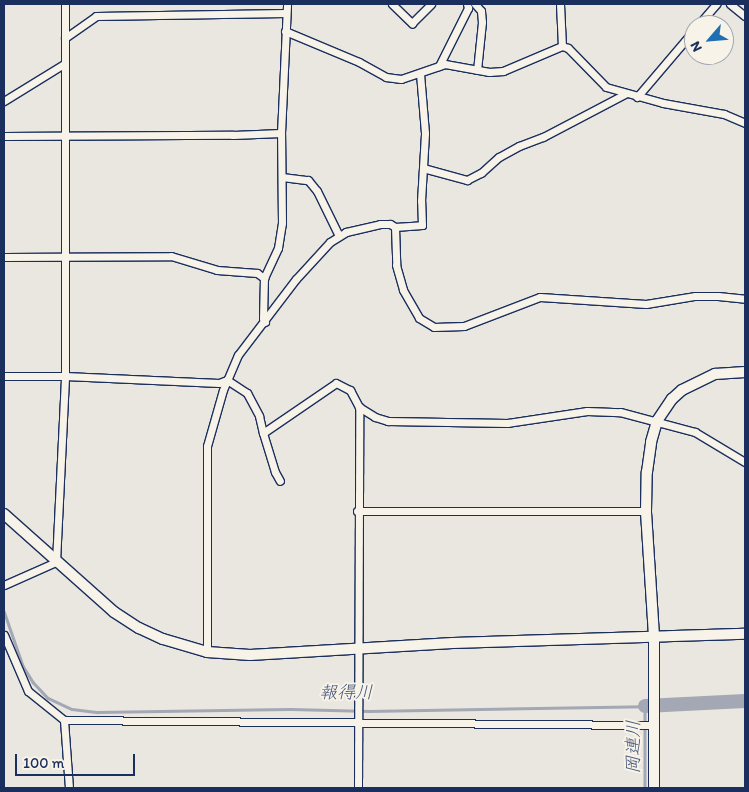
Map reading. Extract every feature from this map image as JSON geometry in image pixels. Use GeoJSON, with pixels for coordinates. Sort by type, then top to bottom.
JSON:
{"type":"FeatureCollection","features":[{"type":"Feature","properties":{"kind":"street"},"geometry":{"type":"LineString","coordinates":[[56,562],[65,376],[64,4]]}},
{"type":"Feature","properties":{"kind":"street"},"geometry":{"type":"LineString","coordinates":[[265,322],[262,318],[264,278],[278,248],[282,223],[281,133],[287,4]]}},
{"type":"Feature","properties":{"kind":"street"},"geometry":{"type":"LineString","coordinates":[[392,4],[412,23],[431,4]]}},
{"type":"Feature","properties":{"kind":"street"},"geometry":{"type":"LineString","coordinates":[[439,66],[468,8],[467,4]]}},
{"type":"Feature","properties":{"kind":"street"},"geometry":{"type":"LineString","coordinates":[[476,4],[481,12],[482,22],[477,70]]}},
{"type":"Feature","properties":{"kind":"street"},"geometry":{"type":"LineString","coordinates":[[560,4],[562,46]]}},
{"type":"Feature","properties":{"kind":"street"},"geometry":{"type":"LineString","coordinates":[[707,15],[716,4]]}},
{"type":"Feature","properties":{"kind":"street"},"geometry":{"type":"LineString","coordinates":[[730,4],[745,16]]}},
{"type":"Feature","properties":{"kind":"street"},"geometry":{"type":"LineString","coordinates":[[65,38],[96,16],[286,13]]}},
{"type":"Feature","properties":{"kind":"street"},"geometry":{"type":"LineString","coordinates":[[285,31],[350,58],[386,77],[401,79],[439,66],[454,65],[477,70],[503,71],[562,46],[568,48],[601,84],[625,94],[724,114],[745,123]]}},
{"type":"Feature","properties":{"kind":"street"},"geometry":{"type":"LineString","coordinates":[[637,97],[684,42]]}},
{"type":"Feature","properties":{"kind":"street"},"geometry":{"type":"LineString","coordinates":[[4,100],[64,64]]}},
{"type":"Feature","properties":{"kind":"street"},"geometry":{"type":"LineString","coordinates":[[207,652],[207,446],[227,380],[238,355],[296,279],[330,242],[339,236],[380,224],[390,224],[395,228],[422,224],[424,108],[420,74]]}},
{"type":"Feature","properties":{"kind":"street"},"geometry":{"type":"LineString","coordinates":[[423,168],[467,180],[519,146],[543,137],[625,94]]}},
{"type":"Feature","properties":{"kind":"street"},"geometry":{"type":"LineString","coordinates":[[4,136],[281,133]]}},
{"type":"Feature","properties":{"kind":"street"},"geometry":{"type":"LineString","coordinates":[[282,177],[308,180],[318,192],[339,236]]}},
{"type":"Feature","properties":{"kind":"street"},"geometry":{"type":"LineString","coordinates":[[395,228],[396,266],[403,290],[419,318],[434,327],[449,327],[473,323],[521,302],[540,297],[646,304],[695,296],[745,299]]}},
{"type":"Feature","properties":{"kind":"street"},"geometry":{"type":"LineString","coordinates":[[4,257],[171,256],[217,270],[257,273],[264,278]]}},
{"type":"Feature","properties":{"kind":"street"},"geometry":{"type":"LineString","coordinates":[[654,788],[654,636],[646,511],[647,472],[651,442],[658,421],[672,399],[682,390],[715,374],[745,372]]}},
{"type":"Feature","properties":{"kind":"street"},"geometry":{"type":"LineString","coordinates":[[4,376],[65,376],[219,383],[227,380]]}},
{"type":"Feature","properties":{"kind":"street"},"geometry":{"type":"LineString","coordinates":[[227,380],[247,393],[259,416],[275,472],[280,481]]}},
{"type":"Feature","properties":{"kind":"street"},"geometry":{"type":"LineString","coordinates":[[263,433],[336,383],[350,390],[359,406],[375,417],[388,421],[507,424],[587,411],[620,412],[695,432],[745,462]]}},
{"type":"Feature","properties":{"kind":"street"},"geometry":{"type":"LineString","coordinates":[[358,788],[357,511],[359,406]]}},
{"type":"Feature","properties":{"kind":"street"},"geometry":{"type":"LineString","coordinates":[[357,511],[646,511]]}},
{"type":"Feature","properties":{"kind":"street"},"geometry":{"type":"LineString","coordinates":[[4,514],[114,612],[139,628],[182,646],[207,652],[250,655],[358,651],[453,643],[745,634]]}},
{"type":"Feature","properties":{"kind":"street"},"geometry":{"type":"LineString","coordinates":[[4,586],[56,562]]}},
{"type":"Feature","properties":{"kind":"street"},"geometry":{"type":"LineString","coordinates":[[4,635],[28,691],[64,720],[358,719],[654,722]]}},
{"type":"Feature","properties":{"kind":"street"},"geometry":{"type":"LineString","coordinates":[[64,720],[69,788]]}},
{"type":"Feature","properties":{"kind":"waterway","name":"報得川"},"geometry":{"type":"LineString","coordinates":[[4,611],[23,666],[33,682],[48,698],[72,709],[98,712],[291,709],[369,711],[645,706],[645,788]]}},
{"type":"Feature","properties":{"kind":"waterway","name":"報得川"},"geometry":{"type":"LineString","coordinates":[[645,706],[745,701]]}},
{"type":"Feature","properties":{"kind":"water label","name":"岡連川"},"geometry":{"type":"Point","coordinates":[633,747]}}]}
